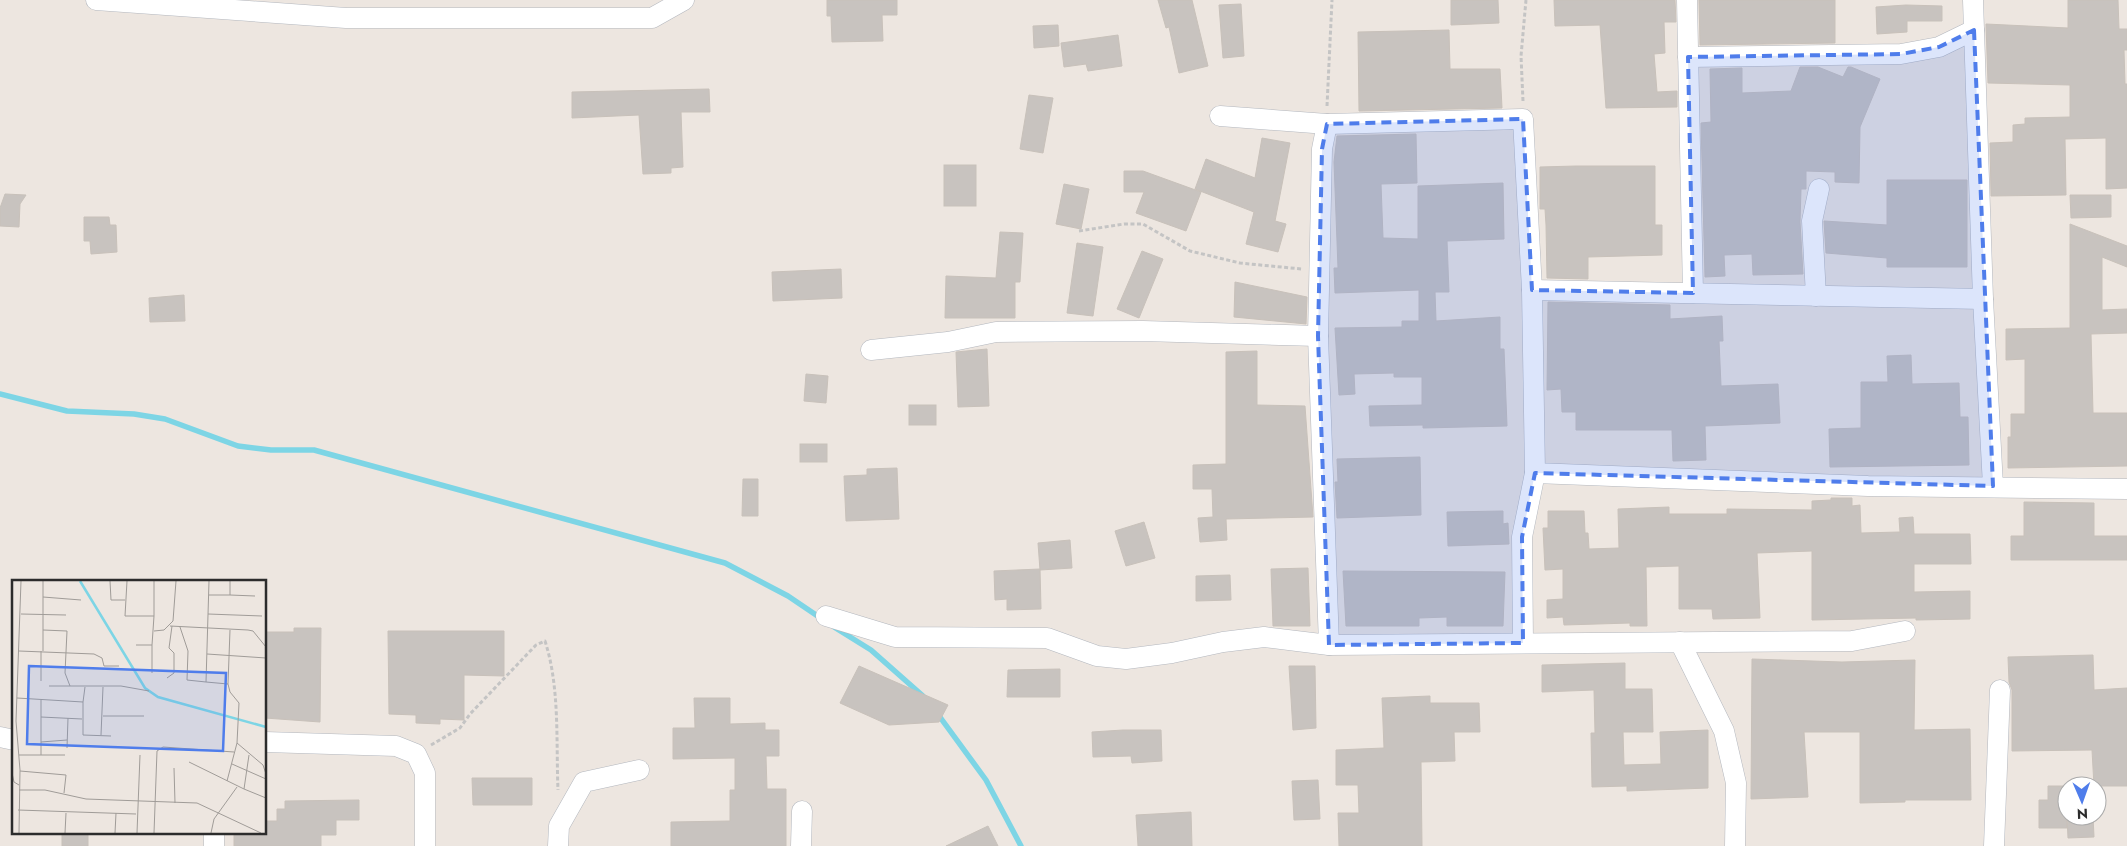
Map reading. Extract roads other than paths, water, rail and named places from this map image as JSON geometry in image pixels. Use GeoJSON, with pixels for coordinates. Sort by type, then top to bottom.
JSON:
{"type":"FeatureCollection","features":[{"type":"Feature","properties":{"kind":"street"},"geometry":{"type":"LineString","coordinates":[[96,0],[346,18],[652,18],[684,0]]}},
{"type":"Feature","properties":{"kind":"street"},"geometry":{"type":"LineString","coordinates":[[1687,0],[1693,294]]}},
{"type":"Feature","properties":{"kind":"street"},"geometry":{"type":"LineString","coordinates":[[1973,0],[1982,299],[1993,486]]}},
{"type":"Feature","properties":{"kind":"street"},"geometry":{"type":"LineString","coordinates":[[1688,57],[1901,54],[1939,47],[1974,30]]}},
{"type":"Feature","properties":{"kind":"street"},"geometry":{"type":"LineString","coordinates":[[1220,116],[1326,124],[1523,119],[1532,290],[1536,473],[1522,536],[1523,643]]}},
{"type":"Feature","properties":{"kind":"street"},"geometry":{"type":"LineString","coordinates":[[1326,124],[1322,149],[1318,336],[1329,645]]}},
{"type":"Feature","properties":{"kind":"street"},"geometry":{"type":"LineString","coordinates":[[1816,296],[1812,221],[1819,189]]}},
{"type":"Feature","properties":{"kind":"street"},"geometry":{"type":"LineString","coordinates":[[1532,290],[1982,299]]}},
{"type":"Feature","properties":{"kind":"street"},"geometry":{"type":"LineString","coordinates":[[871,350],[948,342],[996,332],[1143,330],[1318,336]]}},
{"type":"Feature","properties":{"kind":"street"},"geometry":{"type":"LineString","coordinates":[[1536,473],[1868,486],[2127,489]]}},
{"type":"Feature","properties":{"kind":"street"},"geometry":{"type":"LineString","coordinates":[[826,616],[895,637],[1046,638],[1097,656],[1126,659],[1172,653],[1223,642],[1264,637],[1329,645],[1852,642],[1905,631]]}},
{"type":"Feature","properties":{"kind":"street"},"geometry":{"type":"LineString","coordinates":[[1680,642],[1724,730],[1736,783],[1735,846]]}},
{"type":"Feature","properties":{"kind":"street"},"geometry":{"type":"LineString","coordinates":[[1994,846],[2000,690]]}},
{"type":"Feature","properties":{"kind":"street"},"geometry":{"type":"LineString","coordinates":[[266,742],[396,746],[416,754],[425,773],[425,846]]}},
{"type":"Feature","properties":{"kind":"street"},"geometry":{"type":"LineString","coordinates":[[558,846],[559,826],[584,782],[640,770]]}},
{"type":"Feature","properties":{"kind":"street"},"geometry":{"type":"LineString","coordinates":[[802,811],[802,846]]}},
{"type":"Feature","properties":{"kind":"waterway"},"geometry":{"type":"LineString","coordinates":[[0,394],[67,411],[134,414],[165,419],[238,446],[271,450],[314,450],[725,563],[788,596],[822,619]]}},
{"type":"Feature","properties":{"kind":"waterway"},"geometry":{"type":"LineString","coordinates":[[834,627],[871,650],[923,696]]}},
{"type":"Feature","properties":{"kind":"waterway"},"geometry":{"type":"LineString","coordinates":[[937,713],[986,780],[1021,846]]}}]}
